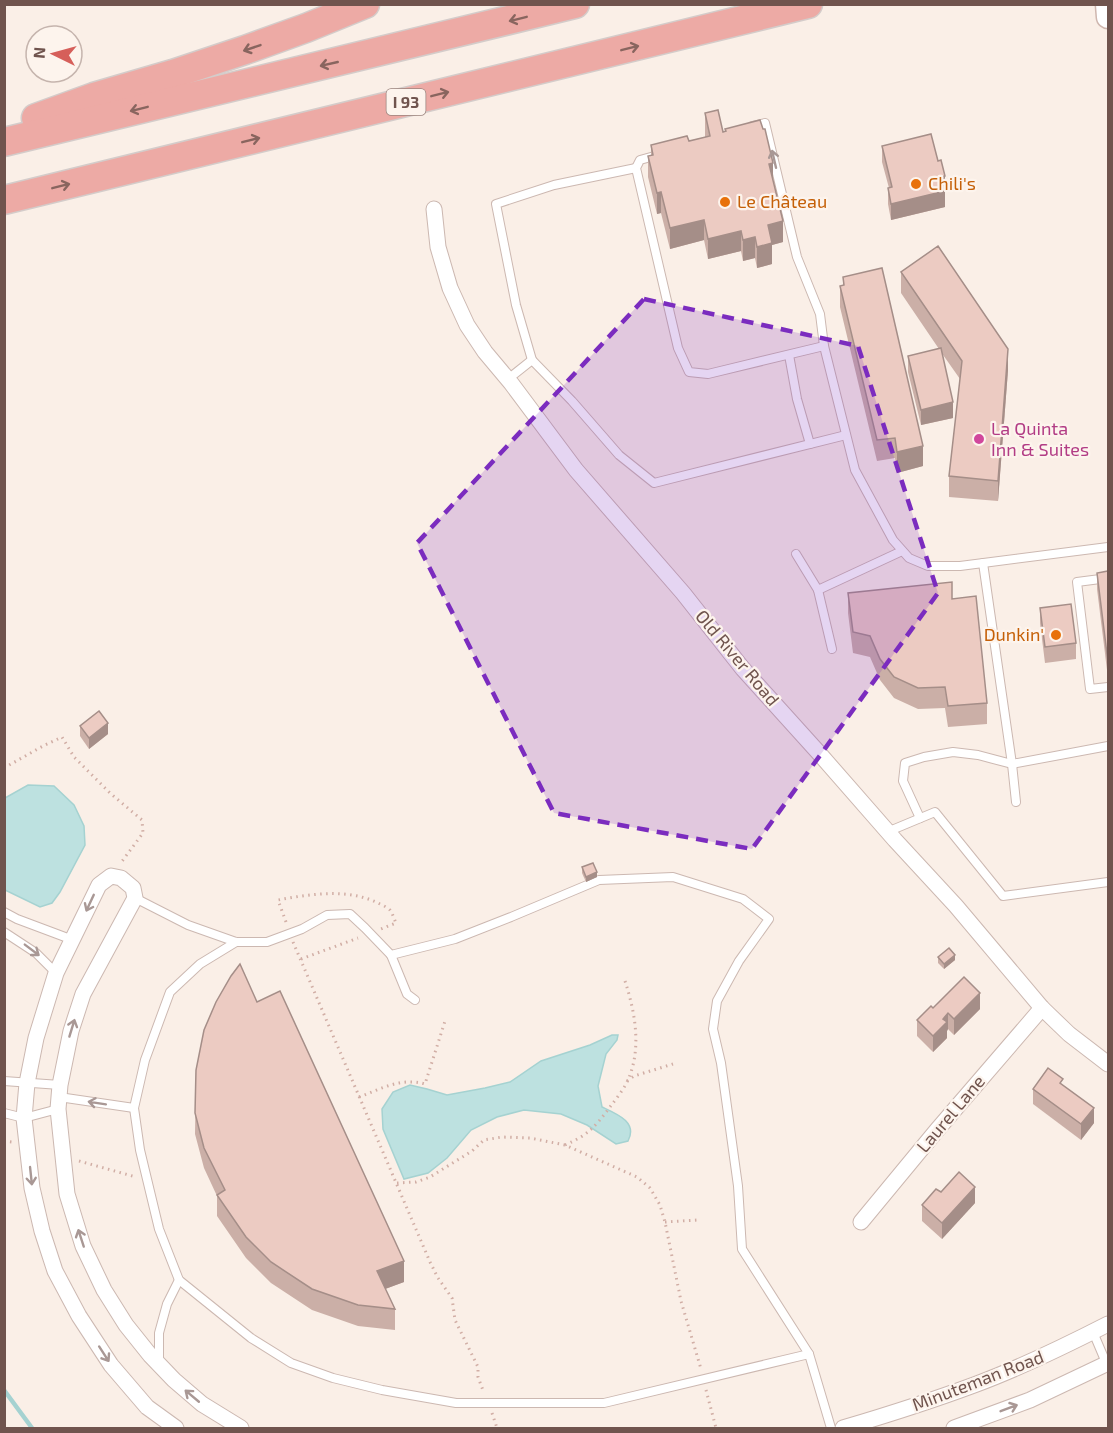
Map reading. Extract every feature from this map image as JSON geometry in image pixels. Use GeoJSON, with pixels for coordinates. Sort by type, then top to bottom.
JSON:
{"type":"FeatureCollection","features":[{"type":"Feature","properties":{"kind":"highway"},"geometry":{"type":"LineString","coordinates":[[4,130],[94,97],[245,50],[365,4]]}},
{"type":"Feature","properties":{"kind":"highway"},"geometry":{"type":"LineString","coordinates":[[4,142],[575,4]]}},
{"type":"Feature","properties":{"kind":"highway","name":"I 93"},"geometry":{"type":"LineString","coordinates":[[4,200],[808,4]]}},
{"type":"Feature","properties":{"kind":"main road"},"geometry":{"type":"LineString","coordinates":[[1107,4],[1108,17]]}},
{"type":"Feature","properties":{"kind":"street","name":"Old River Road"},"geometry":{"type":"LineString","coordinates":[[435,209],[438,248],[450,288],[467,325],[485,352],[508,378],[576,470],[683,593],[743,669],[887,832],[956,906],[1042,1008],[1069,1034],[1108,1064]]}},
{"type":"Feature","properties":{"kind":"street"},"geometry":{"type":"LineString","coordinates":[[176,1428],[147,1407],[111,1365],[79,1316],[56,1270],[42,1231],[32,1188],[24,1118],[27,1083],[36,1038],[56,973],[99,885],[111,876],[121,878],[134,888],[135,898],[83,994],[71,1032],[59,1097],[67,1194],[84,1246],[104,1290],[126,1325],[174,1380],[202,1404],[241,1428]]}},
{"type":"Feature","properties":{"kind":"street","name":"Laurel Lane"},"geometry":{"type":"LineString","coordinates":[[861,1222],[1042,1008]]}},
{"type":"Feature","properties":{"kind":"street","name":"Minuteman Road"},"geometry":{"type":"LineString","coordinates":[[843,1428],[976,1384],[1028,1363],[1108,1324]]}},
{"type":"Feature","properties":{"kind":"street","name":"Minuteman Road"},"geometry":{"type":"LineString","coordinates":[[954,1428],[1030,1400],[1108,1366]]}},
{"type":"Feature","properties":{"kind":"lane"},"geometry":{"type":"LineString","coordinates":[[742,129],[765,123],[797,257],[820,314],[824,346],[855,470],[893,540],[902,551],[909,558],[928,566],[960,566],[1108,547]]}},
{"type":"Feature","properties":{"kind":"lane"},"geometry":{"type":"LineString","coordinates":[[662,153],[640,160],[636,168],[678,348],[689,372],[708,374],[824,346]]}},
{"type":"Feature","properties":{"kind":"lane"},"geometry":{"type":"LineString","coordinates":[[636,168],[554,185],[496,204],[516,305],[532,360],[619,454],[654,483],[846,435]]}},
{"type":"Feature","properties":{"kind":"lane"},"geometry":{"type":"LineString","coordinates":[[789,355],[797,399],[810,444]]}},
{"type":"Feature","properties":{"kind":"lane"},"geometry":{"type":"LineString","coordinates":[[508,378],[532,360]]}},
{"type":"Feature","properties":{"kind":"lane"},"geometry":{"type":"LineString","coordinates":[[818,590],[902,551]]}},
{"type":"Feature","properties":{"kind":"lane"},"geometry":{"type":"LineString","coordinates":[[796,554],[818,590],[832,649]]}},
{"type":"Feature","properties":{"kind":"lane"},"geometry":{"type":"LineString","coordinates":[[983,563],[1016,802]]}},
{"type":"Feature","properties":{"kind":"lane"},"geometry":{"type":"LineString","coordinates":[[1108,578],[1077,582],[1090,689],[1108,687]]}},
{"type":"Feature","properties":{"kind":"lane"},"geometry":{"type":"LineString","coordinates":[[920,818],[903,781],[906,763],[953,752],[978,755],[1012,764],[1108,746]]}},
{"type":"Feature","properties":{"kind":"lane"},"geometry":{"type":"LineString","coordinates":[[887,832],[935,812],[1003,896],[1108,882]]}},
{"type":"Feature","properties":{"kind":"lane"},"geometry":{"type":"LineString","coordinates":[[391,956],[455,939],[598,880],[673,877],[743,899],[769,918],[739,961],[717,1001],[713,1029],[721,1063],[738,1186],[742,1249],[809,1354],[831,1428]]}},
{"type":"Feature","properties":{"kind":"lane"},"geometry":{"type":"LineString","coordinates":[[135,898],[188,925],[236,942],[267,942],[302,929],[327,915],[350,914],[391,956],[407,994],[415,999]]}},
{"type":"Feature","properties":{"kind":"lane"},"geometry":{"type":"LineString","coordinates":[[4,912],[73,940]]}},
{"type":"Feature","properties":{"kind":"lane"},"geometry":{"type":"LineString","coordinates":[[4,932],[36,953],[56,973]]}},
{"type":"Feature","properties":{"kind":"lane"},"geometry":{"type":"LineString","coordinates":[[236,942],[200,964],[170,992],[145,1060],[134,1108],[150,1196],[159,1229],[179,1280],[251,1338],[291,1363],[333,1378],[382,1390],[456,1403],[604,1403],[809,1354]]}},
{"type":"Feature","properties":{"kind":"lane"},"geometry":{"type":"LineString","coordinates":[[4,1081],[27,1083],[59,1097],[134,1108]]}},
{"type":"Feature","properties":{"kind":"lane"},"geometry":{"type":"LineString","coordinates":[[4,1113],[24,1118],[59,1097]]}},
{"type":"Feature","properties":{"kind":"lane"},"geometry":{"type":"LineString","coordinates":[[159,1365],[159,1333],[167,1304],[179,1280]]}},
{"type":"Feature","properties":{"kind":"lane"},"geometry":{"type":"LineString","coordinates":[[1093,1332],[1108,1366]]}},
{"type":"Feature","properties":{"kind":"path"},"geometry":{"type":"LineString","coordinates":[[4,768],[62,737],[74,757],[110,793],[142,820],[142,833],[111,876]]}},
{"type":"Feature","properties":{"kind":"path"},"geometry":{"type":"LineString","coordinates":[[301,959],[430,1263],[452,1298],[455,1320],[478,1367],[478,1377],[496,1428]]}},
{"type":"Feature","properties":{"kind":"path"},"geometry":{"type":"LineString","coordinates":[[565,1145],[586,1135],[627,1081],[634,1058],[636,1026],[625,981]]}},
{"type":"Feature","properties":{"kind":"path"},"geometry":{"type":"LineString","coordinates":[[359,1098],[400,1082],[425,1084],[446,1018]]}},
{"type":"Feature","properties":{"kind":"path"},"geometry":{"type":"LineString","coordinates":[[627,1081],[634,1076],[673,1064]]}},
{"type":"Feature","properties":{"kind":"path"},"geometry":{"type":"LineString","coordinates":[[397,1183],[416,1182],[430,1177],[472,1151],[484,1140],[502,1137],[530,1138],[565,1145],[637,1176],[650,1188],[660,1205],[666,1222],[681,1301],[716,1428]]}},
{"type":"Feature","properties":{"kind":"path"},"geometry":{"type":"LineString","coordinates":[[666,1222],[697,1220]]}},
{"type":"Feature","properties":{"kind":"highlighted area"},"geometry":{"type":"Polygon","coordinates":[[[644,299],[858,346],[938,593],[752,849],[554,813],[417,543],[644,299]]]}},
{"type":"Feature","properties":{"kind":"water"},"geometry":{"type":"Polygon","coordinates":[[[28,785],[54,786],[74,805],[84,826],[85,845],[60,892],[52,903],[40,907],[5,890],[5,798],[28,785]]]}},
{"type":"Feature","properties":{"kind":"water"},"geometry":{"type":"Polygon","coordinates":[[[612,1035],[618,1035],[617,1040],[606,1054],[598,1086],[602,1107],[628,1124],[630,1134],[628,1141],[616,1144],[587,1125],[561,1114],[524,1110],[497,1117],[471,1130],[447,1158],[428,1173],[404,1179],[383,1129],[382,1109],[393,1092],[410,1085],[447,1095],[510,1082],[541,1061],[590,1045],[612,1035]]]}},
{"type":"Feature","properties":{"kind":"building"},"geometry":{"type":"Polygon","coordinates":[[[718,110],[723,132],[726,131],[725,129],[760,120],[765,129],[773,163],[769,164],[783,221],[768,225],[772,243],[757,247],[755,237],[743,240],[741,231],[708,239],[704,220],[670,228],[661,192],[657,193],[648,156],[653,155],[651,145],[687,136],[689,141],[710,136],[705,113],[718,110]]]}},
{"type":"Feature","properties":{"kind":"building","name":"Chili's"},"geometry":{"type":"Polygon","coordinates":[[[931,134],[938,161],[941,160],[945,176],[942,177],[945,191],[891,204],[888,188],[892,187],[882,146],[931,134]]]}},
{"type":"Feature","properties":{"kind":"building","name":"La Quinta Inn & Suites"},"geometry":{"type":"Polygon","coordinates":[[[938,246],[1008,349],[998,481],[949,476],[962,361],[901,272],[938,246]]]}},
{"type":"Feature","properties":{"kind":"building"},"geometry":{"type":"Polygon","coordinates":[[[882,268],[923,446],[897,452],[895,438],[877,440],[840,286],[844,285],[843,277],[882,268]]]}},
{"type":"Feature","properties":{"kind":"building","name":"La Quinta Inn & Suites"},"geometry":{"type":"Polygon","coordinates":[[[941,348],[953,402],[921,410],[908,356],[941,348]]]}},
{"type":"Feature","properties":{"kind":"building"},"geometry":{"type":"Polygon","coordinates":[[[1108,571],[1108,662],[1097,573],[1108,571]]]}},
{"type":"Feature","properties":{"kind":"building"},"geometry":{"type":"Polygon","coordinates":[[[952,582],[952,599],[976,596],[987,703],[948,706],[945,687],[918,688],[894,677],[880,659],[870,636],[853,632],[848,593],[952,582]]]}},
{"type":"Feature","properties":{"kind":"building"},"geometry":{"type":"Polygon","coordinates":[[[1071,604],[1076,643],[1045,647],[1040,608],[1071,604]]]}},
{"type":"Feature","properties":{"kind":"building"},"geometry":{"type":"Polygon","coordinates":[[[99,711],[108,723],[89,738],[80,726],[99,711]]]}},
{"type":"Feature","properties":{"kind":"building"},"geometry":{"type":"Polygon","coordinates":[[[593,863],[597,872],[586,877],[582,867],[593,863]]]}},
{"type":"Feature","properties":{"kind":"building"},"geometry":{"type":"Polygon","coordinates":[[[949,948],[955,955],[944,964],[938,957],[949,948]]]}},
{"type":"Feature","properties":{"kind":"building"},"geometry":{"type":"Polygon","coordinates":[[[240,964],[257,1002],[280,991],[404,1261],[377,1271],[395,1309],[358,1305],[312,1289],[271,1262],[246,1237],[217,1195],[225,1190],[204,1148],[195,1113],[196,1070],[204,1030],[216,1002],[240,964]]]}},
{"type":"Feature","properties":{"kind":"building"},"geometry":{"type":"Polygon","coordinates":[[[964,977],[980,993],[954,1019],[948,1013],[943,1019],[947,1022],[933,1036],[917,1020],[931,1006],[933,1008],[964,977]]]}},
{"type":"Feature","properties":{"kind":"building"},"geometry":{"type":"Polygon","coordinates":[[[1048,1068],[1063,1079],[1060,1083],[1094,1108],[1081,1124],[1033,1089],[1048,1068]]]}},
{"type":"Feature","properties":{"kind":"building"},"geometry":{"type":"Polygon","coordinates":[[[959,1172],[975,1187],[942,1223],[922,1205],[936,1189],[941,1192],[959,1172]]]}},
{"type":"Feature","properties":{"kind":"waterway"},"geometry":{"type":"LineString","coordinates":[[4,1390],[32,1428]]}},
{"type":"Feature","properties":{"kind":"place","name":"Chili's"},"geometry":{"type":"Point","coordinates":[916,184]}},
{"type":"Feature","properties":{"kind":"place","name":"Le Château"},"geometry":{"type":"Point","coordinates":[725,202]}},
{"type":"Feature","properties":{"kind":"place","name":"La Quinta Inn & Suites"},"geometry":{"type":"Point","coordinates":[979,439]}},
{"type":"Feature","properties":{"kind":"place","name":"Dunkin'"},"geometry":{"type":"Point","coordinates":[1056,635]}}]}
